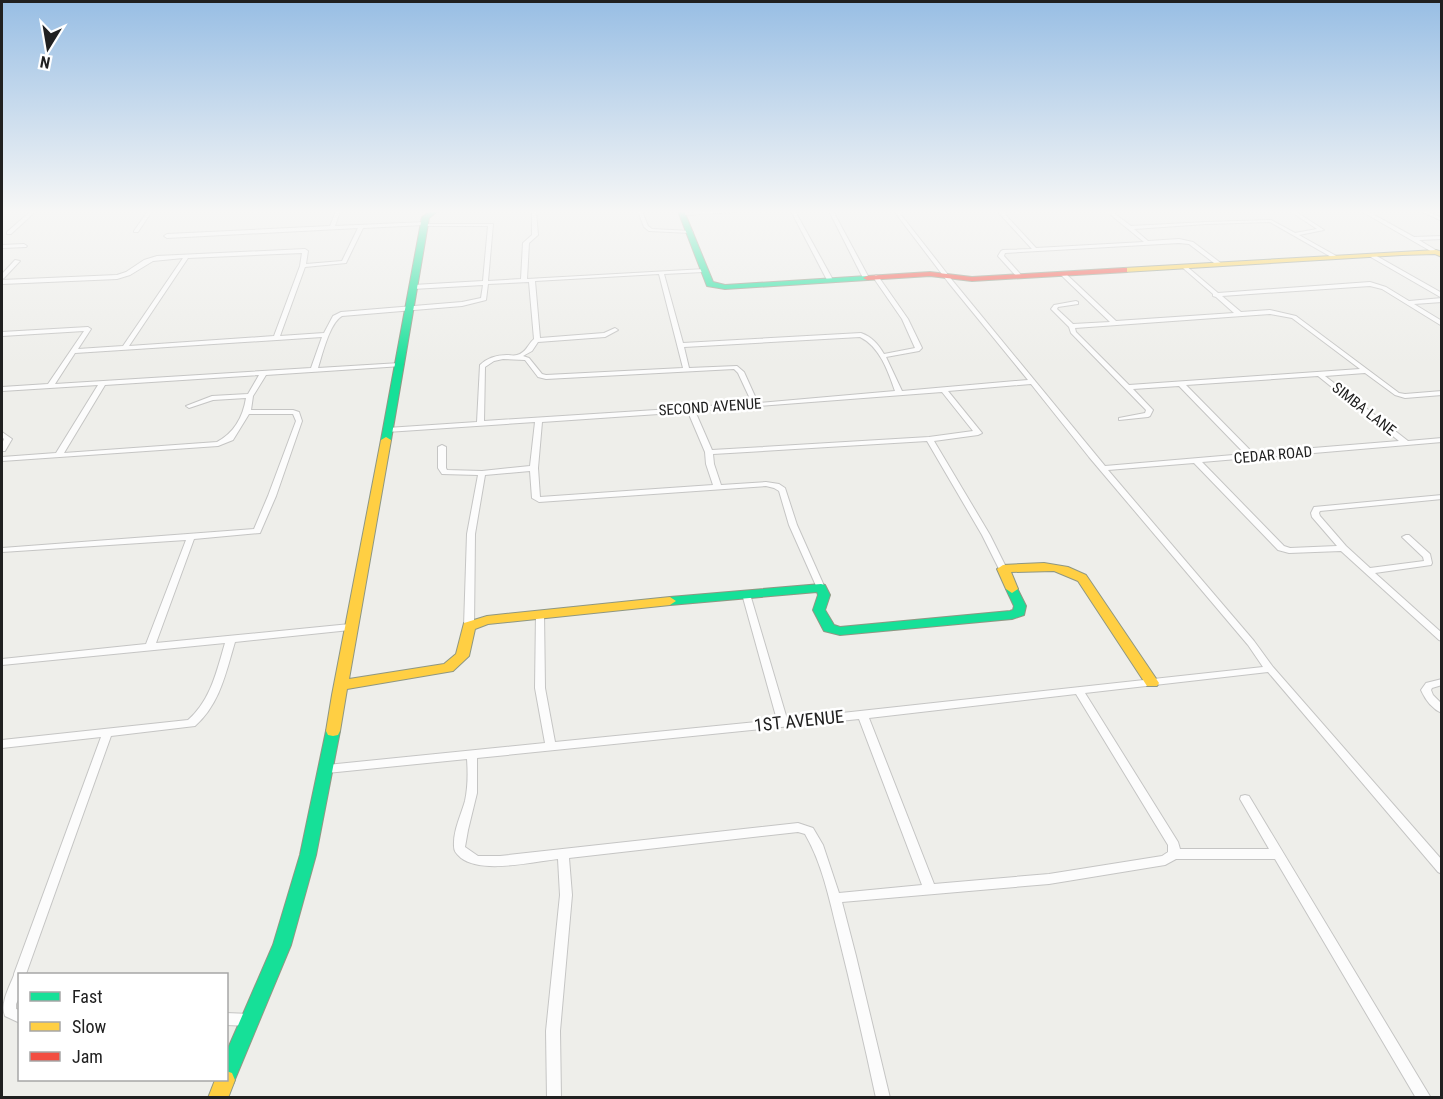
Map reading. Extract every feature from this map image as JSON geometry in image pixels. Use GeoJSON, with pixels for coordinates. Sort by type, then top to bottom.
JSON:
{"type":"FeatureCollection","features":[{"type":"Feature","properties":{"kind":"street"},"geometry":{"type":"LineString","coordinates":[[2,277],[16,262]]}},
{"type":"Feature","properties":{"kind":"street"},"geometry":{"type":"LineString","coordinates":[[2,282],[117,277],[128,274],[143,262]]}},
{"type":"Feature","properties":{"kind":"street"},"geometry":{"type":"LineString","coordinates":[[125,347],[184,262]]}},
{"type":"Feature","properties":{"kind":"street"},"geometry":{"type":"LineString","coordinates":[[277,337],[304,262]]}},
{"type":"Feature","properties":{"kind":"street"},"geometry":{"type":"LineString","coordinates":[[303,266],[341,262]]}},
{"type":"Feature","properties":{"kind":"street"},"geometry":{"type":"LineString","coordinates":[[228,1073],[282,945],[308,855],[327,770],[350,627],[376,504],[387,430],[419,262]]}},
{"type":"Feature","properties":{"kind":"street"},"geometry":{"type":"LineString","coordinates":[[314,369],[335,317],[341,314],[480,301],[486,296],[484,283],[486,262]]}},
{"type":"Feature","properties":{"kind":"street"},"geometry":{"type":"LineString","coordinates":[[524,280],[525,262]]}},
{"type":"Feature","properties":{"kind":"street"},"geometry":{"type":"LineString","coordinates":[[700,262],[710,284],[725,287],[930,274],[972,279],[1259,262]]}},
{"type":"Feature","properties":{"kind":"street"},"geometry":{"type":"LineString","coordinates":[[821,262],[830,280]]}},
{"type":"Feature","properties":{"kind":"street"},"geometry":{"type":"LineString","coordinates":[[862,262],[905,319],[919,348],[882,356]]}},
{"type":"Feature","properties":{"kind":"street"},"geometry":{"type":"LineString","coordinates":[[937,262],[1270,669],[1440,864]]}},
{"type":"Feature","properties":{"kind":"street"},"geometry":{"type":"LineString","coordinates":[[1007,262],[1019,276]]}},
{"type":"Feature","properties":{"kind":"street"},"geometry":{"type":"LineString","coordinates":[[1216,262],[1220,265]]}},
{"type":"Feature","properties":{"kind":"street"},"geometry":{"type":"LineString","coordinates":[[1383,262],[1442,298]]}},
{"type":"Feature","properties":{"kind":"street"},"geometry":{"type":"LineString","coordinates":[[1185,267],[1239,314]]}},
{"type":"Feature","properties":{"kind":"street"},"geometry":{"type":"LineString","coordinates":[[413,287],[703,270]]}},
{"type":"Feature","properties":{"kind":"street"},"geometry":{"type":"LineString","coordinates":[[661,272],[686,368]]}},
{"type":"Feature","properties":{"kind":"street"},"geometry":{"type":"LineString","coordinates":[[1063,274],[1114,322]]}},
{"type":"Feature","properties":{"kind":"street"},"geometry":{"type":"LineString","coordinates":[[480,423],[482,366],[487,360],[517,357],[527,353],[537,340],[532,280]]}},
{"type":"Feature","properties":{"kind":"street"},"geometry":{"type":"LineString","coordinates":[[1215,295],[1370,284],[1384,288],[1442,324]]}},
{"type":"Feature","properties":{"kind":"street"},"geometry":{"type":"LineString","coordinates":[[1407,303],[1442,298]]}},
{"type":"Feature","properties":{"kind":"street"},"geometry":{"type":"LineString","coordinates":[[1076,303],[1056,306],[1054,309],[1072,326],[1073,332],[1129,387],[1150,413],[1122,419]]}},
{"type":"Feature","properties":{"kind":"street"},"geometry":{"type":"LineString","coordinates":[[1072,326],[1270,312],[1290,315],[1401,395],[1442,393]]}},
{"type":"Feature","properties":{"kind":"street"},"geometry":{"type":"LineString","coordinates":[[2,334],[88,329],[51,385]]}},
{"type":"Feature","properties":{"kind":"street"},"geometry":{"type":"LineString","coordinates":[[537,340],[605,335],[615,330]]}},
{"type":"Feature","properties":{"kind":"street"},"geometry":{"type":"LineString","coordinates":[[73,351],[326,335]]}},
{"type":"Feature","properties":{"kind":"street"},"geometry":{"type":"LineString","coordinates":[[679,345],[866,336],[882,356],[899,393]]}},
{"type":"Feature","properties":{"kind":"street"},"geometry":{"type":"LineString","coordinates":[[517,357],[527,359],[540,376],[546,377],[729,366],[738,368],[756,405]]}},
{"type":"Feature","properties":{"kind":"street"},"geometry":{"type":"LineString","coordinates":[[2,389],[400,365]]}},
{"type":"Feature","properties":{"kind":"street"},"geometry":{"type":"LineString","coordinates":[[1129,387],[1321,376],[1366,371]]}},
{"type":"Feature","properties":{"kind":"street"},"geometry":{"type":"LineString","coordinates":[[2,459],[218,444],[230,438],[247,412],[250,396],[264,373]]}},
{"type":"Feature","properties":{"kind":"street","name":"SIMBA LANE"},"geometry":{"type":"LineString","coordinates":[[1321,376],[1406,443]]}},
{"type":"Feature","properties":{"kind":"street"},"geometry":{"type":"LineString","coordinates":[[59,454],[103,382]]}},
{"type":"Feature","properties":{"kind":"street","name":"SECOND AVENUE"},"geometry":{"type":"LineString","coordinates":[[387,430],[756,405],[1033,382]]}},
{"type":"Feature","properties":{"kind":"street"},"geometry":{"type":"LineString","coordinates":[[1182,385],[1252,457]]}},
{"type":"Feature","properties":{"kind":"street"},"geometry":{"type":"LineString","coordinates":[[709,452],[929,439],[978,432],[944,390]]}},
{"type":"Feature","properties":{"kind":"street"},"geometry":{"type":"LineString","coordinates":[[189,406],[212,398],[250,396]]}},
{"type":"Feature","properties":{"kind":"street"},"geometry":{"type":"LineString","coordinates":[[690,408],[709,452],[710,464],[718,488]]}},
{"type":"Feature","properties":{"kind":"street"},"geometry":{"type":"LineString","coordinates":[[2,550],[257,531],[299,421],[297,413],[293,412],[247,412]]}},
{"type":"Feature","properties":{"kind":"street"},"geometry":{"type":"LineString","coordinates":[[539,419],[534,468],[536,498],[543,501],[766,484],[782,490],[793,525],[824,595],[819,610],[829,628],[840,631],[1012,615],[1019,612],[1020,606],[986,535],[929,439]]}},
{"type":"Feature","properties":{"kind":"street"},"geometry":{"type":"LineString","coordinates":[[2,435],[8,439],[2,449]]}},
{"type":"Feature","properties":{"kind":"street","name":"CEDAR ROAD"},"geometry":{"type":"LineString","coordinates":[[1104,468],[1442,440]]}},
{"type":"Feature","properties":{"kind":"street"},"geometry":{"type":"LineString","coordinates":[[442,447],[442,470],[482,473],[534,468]]}},
{"type":"Feature","properties":{"kind":"street"},"geometry":{"type":"LineString","coordinates":[[1197,461],[1281,548],[1289,551],[1343,548]]}},
{"type":"Feature","properties":{"kind":"street"},"geometry":{"type":"LineString","coordinates":[[341,685],[433,671],[455,665],[467,645],[471,534],[482,473]]}},
{"type":"Feature","properties":{"kind":"street"},"geometry":{"type":"LineString","coordinates":[[1442,497],[1317,509],[1315,513],[1343,548],[1442,638]]}},
{"type":"Feature","properties":{"kind":"street"},"geometry":{"type":"LineString","coordinates":[[150,647],[191,537]]}},
{"type":"Feature","properties":{"kind":"street"},"geometry":{"type":"LineString","coordinates":[[1368,571],[1428,563],[1427,556],[1406,537]]}},
{"type":"Feature","properties":{"kind":"street"},"geometry":{"type":"LineString","coordinates":[[1003,569],[1053,567],[1076,573],[1152,683]]}},
{"type":"Feature","properties":{"kind":"street"},"geometry":{"type":"LineString","coordinates":[[469,626],[487,620],[540,613],[821,588]]}},
{"type":"Feature","properties":{"kind":"street"},"geometry":{"type":"LineString","coordinates":[[746,594],[783,723]]}},
{"type":"Feature","properties":{"kind":"street"},"geometry":{"type":"LineString","coordinates":[[540,613],[540,688],[551,747]]}},
{"type":"Feature","properties":{"kind":"street"},"geometry":{"type":"LineString","coordinates":[[2,662],[350,627]]}},
{"type":"Feature","properties":{"kind":"street"},"geometry":{"type":"LineString","coordinates":[[2,744],[191,723],[201,716],[207,706],[231,639]]}},
{"type":"Feature","properties":{"kind":"street","name":"1ST AVENUE"},"geometry":{"type":"LineString","coordinates":[[327,770],[863,715],[1270,669]]}},
{"type":"Feature","properties":{"kind":"street"},"geometry":{"type":"LineString","coordinates":[[1442,682],[1429,685],[1426,690],[1429,697],[1442,710]]}},
{"type":"Feature","properties":{"kind":"street"},"geometry":{"type":"LineString","coordinates":[[1078,691],[1174,845],[1174,854]]}},
{"type":"Feature","properties":{"kind":"street"},"geometry":{"type":"LineString","coordinates":[[863,715],[930,890]]}},
{"type":"Feature","properties":{"kind":"street"},"geometry":{"type":"LineString","coordinates":[[21,973],[107,733]]}},
{"type":"Feature","properties":{"kind":"street"},"geometry":{"type":"LineString","coordinates":[[472,755],[474,775],[471,798],[460,833],[459,849],[468,859],[483,862],[500,861],[796,828],[809,831],[818,842],[835,898],[883,1098]]}},
{"type":"Feature","properties":{"kind":"street"},"geometry":{"type":"LineString","coordinates":[[1245,799],[1424,1098]]}},
{"type":"Feature","properties":{"kind":"street"},"geometry":{"type":"LineString","coordinates":[[835,898],[1049,879],[1165,860],[1174,854],[1276,854]]}},
{"type":"Feature","properties":{"kind":"street"},"geometry":{"type":"LineString","coordinates":[[554,1098],[554,1031],[566,895],[563,855]]}},
{"type":"Feature","properties":{"kind":"street"},"geometry":{"type":"LineString","coordinates":[[18,982],[10,1004],[10,1012],[18,1016]]}},
{"type":"Feature","properties":{"kind":"street"},"geometry":{"type":"LineString","coordinates":[[228,1019],[251,1020]]}},
{"type":"Feature","properties":{"kind":"street"},"geometry":{"type":"LineString","coordinates":[[218,1098],[225,1081]]}},
{"type":"Feature","properties":{"kind":"traffic: fast"},"geometry":{"type":"LineString","coordinates":[[386,440],[418,262]]}},
{"type":"Feature","properties":{"kind":"traffic: fast"},"geometry":{"type":"LineString","coordinates":[[701,262],[710,284],[725,287],[867,278]]}},
{"type":"Feature","properties":{"kind":"traffic: fast"},"geometry":{"type":"LineString","coordinates":[[670,601],[821,588],[824,595],[819,610],[829,628],[840,631],[1012,615],[1019,612],[1020,606],[1012,589]]}},
{"type":"Feature","properties":{"kind":"traffic: fast"},"geometry":{"type":"LineString","coordinates":[[228,1072],[282,945],[308,855],[333,731]]}},
{"type":"Feature","properties":{"kind":"traffic: slow"},"geometry":{"type":"LineString","coordinates":[[1124,270],[1250,262]]}},
{"type":"Feature","properties":{"kind":"traffic: slow"},"geometry":{"type":"LineString","coordinates":[[333,731],[386,440]]}},
{"type":"Feature","properties":{"kind":"traffic: slow"},"geometry":{"type":"LineString","coordinates":[[1012,589],[1003,569],[1054,567],[1082,578],[1152,683]]}},
{"type":"Feature","properties":{"kind":"traffic: slow"},"geometry":{"type":"LineString","coordinates":[[341,685],[448,668],[462,656],[469,626],[487,620],[670,601]]}},
{"type":"Feature","properties":{"kind":"traffic: slow"},"geometry":{"type":"LineString","coordinates":[[218,1098],[225,1081]]}},
{"type":"Feature","properties":{"kind":"traffic: jam"},"geometry":{"type":"LineString","coordinates":[[867,278],[930,274],[972,279],[1124,270]]}}]}
